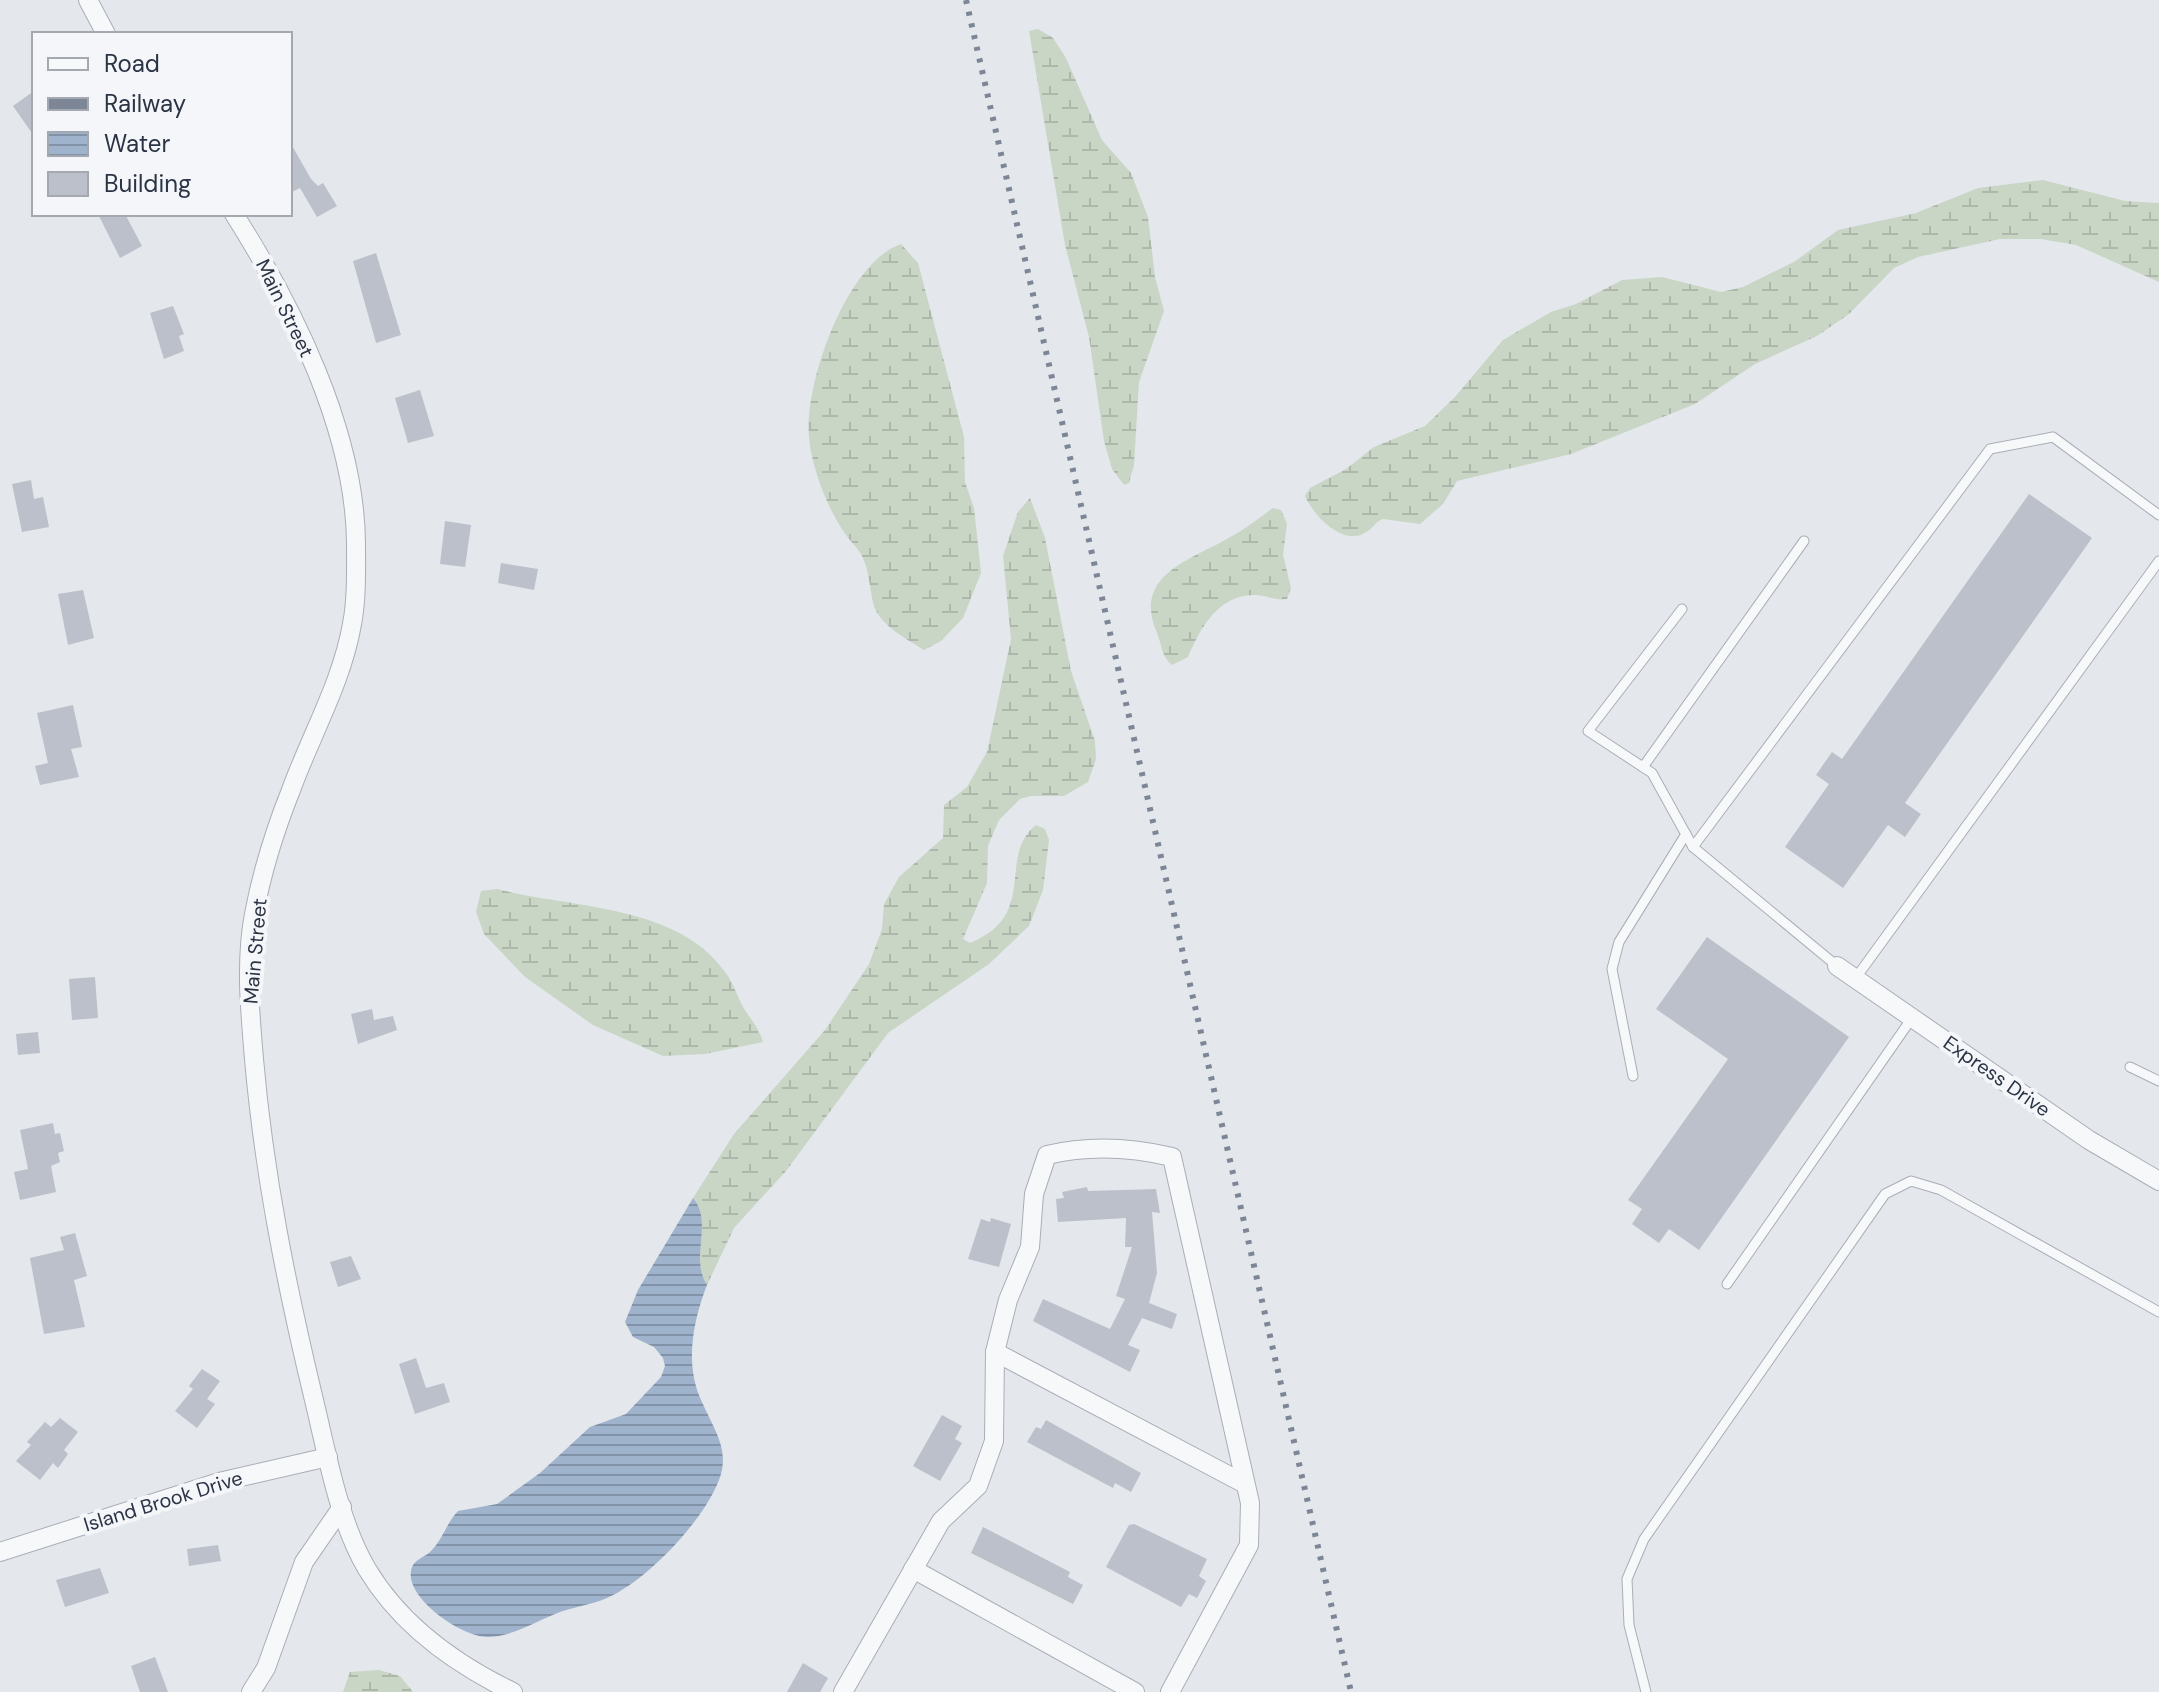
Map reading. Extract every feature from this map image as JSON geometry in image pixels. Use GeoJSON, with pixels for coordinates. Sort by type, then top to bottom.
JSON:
{"type":"FeatureCollection","features":[{"type":"Feature","properties":{"kind":"street"},"geometry":{"type":"LineString","coordinates":[[88,0],[105,32]]}},
{"type":"Feature","properties":{"kind":"street","name":"Main Street"},"geometry":{"type":"LineString","coordinates":[[235,216],[269,270],[311,360],[341,442],[356,537],[352,623],[328,702],[291,790],[267,858],[254,918],[248,995],[258,1110],[275,1223],[328,1457],[342,1507],[364,1565],[406,1621],[434,1644],[513,1692]]}},
{"type":"Feature","properties":{"kind":"street","name":"Express Drive"},"geometry":{"type":"LineString","coordinates":[[1837,966],[2089,1140],[2159,1181]]}},
{"type":"Feature","properties":{"kind":"street"},"geometry":{"type":"LineString","coordinates":[[843,1692],[941,1521],[978,1486],[994,1441],[995,1352],[1008,1300],[1030,1247],[1034,1194],[1047,1155],[1073,1149],[1136,1148],[1172,1157],[1250,1503],[1249,1545],[1170,1692]]}},
{"type":"Feature","properties":{"kind":"street"},"geometry":{"type":"LineString","coordinates":[[995,1352],[1245,1484]]}},
{"type":"Feature","properties":{"kind":"street","name":"Island Brook Drive"},"geometry":{"type":"LineString","coordinates":[[0,1552],[219,1482],[328,1457]]}},
{"type":"Feature","properties":{"kind":"street"},"geometry":{"type":"LineString","coordinates":[[251,1692],[266,1668],[304,1562],[342,1507]]}},
{"type":"Feature","properties":{"kind":"street"},"geometry":{"type":"LineString","coordinates":[[913,1569],[1135,1692]]}},
{"type":"Feature","properties":{"kind":"lane"},"geometry":{"type":"LineString","coordinates":[[1693,847],[1990,449],[2053,437],[2159,515]]}},
{"type":"Feature","properties":{"kind":"lane"},"geometry":{"type":"LineString","coordinates":[[1643,767],[1804,541]]}},
{"type":"Feature","properties":{"kind":"lane"},"geometry":{"type":"LineString","coordinates":[[1855,979],[2159,561]]}},
{"type":"Feature","properties":{"kind":"lane"},"geometry":{"type":"LineString","coordinates":[[1682,609],[1588,731],[1652,773],[1693,847],[1837,966]]}},
{"type":"Feature","properties":{"kind":"lane"},"geometry":{"type":"LineString","coordinates":[[1633,1076],[1612,969],[1619,942],[1686,834]]}},
{"type":"Feature","properties":{"kind":"lane"},"geometry":{"type":"LineString","coordinates":[[1727,1284],[1912,1018]]}},
{"type":"Feature","properties":{"kind":"lane"},"geometry":{"type":"LineString","coordinates":[[2130,1067],[2159,1081]]}},
{"type":"Feature","properties":{"kind":"lane"},"geometry":{"type":"LineString","coordinates":[[1646,1692],[1629,1625],[1627,1579],[1644,1539],[1885,1194],[1911,1181],[1941,1190],[2159,1312]]}},
{"type":"Feature","properties":{"kind":"green space"},"geometry":{"type":"Polygon","coordinates":[[[1038,29],[1053,38],[1066,58],[1102,140],[1131,173],[1148,217],[1155,277],[1164,311],[1139,382],[1134,465],[1129,483],[1124,485],[1112,469],[1104,441],[1089,337],[1065,245],[1029,31],[1038,29]]]}},
{"type":"Feature","properties":{"kind":"green space"},"geometry":{"type":"Polygon","coordinates":[[[2043,180],[2125,201],[2159,203],[2159,282],[2076,245],[2041,239],[2000,239],[1918,257],[1894,268],[1849,314],[1817,336],[1755,364],[1695,404],[1571,454],[1457,481],[1443,504],[1420,524],[1383,519],[1368,531],[1349,536],[1322,520],[1305,496],[1310,488],[1346,469],[1374,447],[1425,426],[1455,397],[1503,340],[1551,312],[1576,304],[1622,280],[1662,277],[1721,292],[1743,287],[1794,262],[1838,230],[1916,213],[1978,188],[2043,180]]]}},
{"type":"Feature","properties":{"kind":"green space"},"geometry":{"type":"Polygon","coordinates":[[[901,244],[918,263],[964,437],[965,482],[974,508],[981,573],[963,618],[941,641],[924,650],[895,631],[877,613],[864,560],[839,525],[827,501],[817,476],[809,438],[814,388],[832,328],[846,299],[863,275],[881,256],[901,244]]]}},
{"type":"Feature","properties":{"kind":"green space"},"geometry":{"type":"Polygon","coordinates":[[[1030,498],[1045,538],[1071,671],[1095,741],[1096,759],[1088,782],[1064,796],[1020,799],[999,820],[988,846],[987,883],[963,939],[970,943],[991,931],[1004,917],[1011,902],[1019,853],[1025,838],[1036,825],[1045,829],[1049,840],[1043,890],[1029,926],[989,964],[888,1033],[786,1171],[734,1228],[707,1285],[700,1264],[701,1222],[693,1198],[734,1134],[825,1030],[869,964],[882,929],[884,904],[899,877],[943,838],[944,805],[967,787],[987,752],[1011,639],[1003,556],[1018,512],[1030,498]]]}},
{"type":"Feature","properties":{"kind":"green space"},"geometry":{"type":"Polygon","coordinates":[[[1273,508],[1281,510],[1287,524],[1283,555],[1291,588],[1287,599],[1255,595],[1231,600],[1205,624],[1188,657],[1172,665],[1164,654],[1151,613],[1153,596],[1160,582],[1185,561],[1238,533],[1273,508]]]}},
{"type":"Feature","properties":{"kind":"green space"},"geometry":{"type":"Polygon","coordinates":[[[497,889],[620,912],[680,933],[705,950],[725,972],[763,1042],[705,1054],[663,1056],[593,1025],[525,977],[484,934],[476,912],[481,891],[497,889]]]}},
{"type":"Feature","properties":{"kind":"green space"},"geometry":{"type":"Polygon","coordinates":[[[379,1670],[400,1676],[413,1692],[343,1692],[350,1672],[379,1670]]]}},
{"type":"Feature","properties":{"kind":"water"},"geometry":{"type":"Polygon","coordinates":[[[693,1198],[702,1218],[700,1263],[707,1285],[692,1343],[693,1373],[696,1388],[717,1433],[723,1464],[708,1502],[684,1535],[654,1566],[607,1598],[496,1636],[476,1635],[451,1624],[417,1593],[412,1582],[412,1567],[435,1546],[458,1511],[497,1504],[540,1473],[590,1427],[626,1414],[661,1377],[665,1366],[663,1358],[654,1347],[633,1337],[625,1322],[638,1290],[693,1198]]]}},
{"type":"Feature","properties":{"kind":"building"},"geometry":{"type":"Polygon","coordinates":[[[32,92],[32,133],[13,106],[32,92]]]}},
{"type":"Feature","properties":{"kind":"building"},"geometry":{"type":"Polygon","coordinates":[[[292,146],[311,179],[318,186],[323,183],[337,206],[317,217],[300,188],[292,192],[292,146]]]}},
{"type":"Feature","properties":{"kind":"building"},"geometry":{"type":"Polygon","coordinates":[[[99,216],[126,216],[142,246],[120,258],[99,216]]]}},
{"type":"Feature","properties":{"kind":"building"},"geometry":{"type":"Polygon","coordinates":[[[376,253],[401,335],[376,343],[353,261],[376,253]]]}},
{"type":"Feature","properties":{"kind":"building"},"geometry":{"type":"Polygon","coordinates":[[[173,306],[184,334],[179,336],[184,351],[164,359],[150,313],[173,306]]]}},
{"type":"Feature","properties":{"kind":"building"},"geometry":{"type":"Polygon","coordinates":[[[420,390],[434,436],[408,443],[395,398],[420,390]]]}},
{"type":"Feature","properties":{"kind":"building"},"geometry":{"type":"Polygon","coordinates":[[[31,480],[34,499],[43,497],[49,527],[22,532],[12,484],[31,480]]]}},
{"type":"Feature","properties":{"kind":"building"},"geometry":{"type":"Polygon","coordinates":[[[2029,494],[2092,538],[1905,803],[1921,814],[1905,837],[1888,825],[1843,888],[1785,847],[1829,784],[1816,775],[1832,752],[1842,759],[2029,494]]]}},
{"type":"Feature","properties":{"kind":"building"},"geometry":{"type":"Polygon","coordinates":[[[445,521],[471,525],[465,567],[440,564],[445,521]]]}},
{"type":"Feature","properties":{"kind":"building"},"geometry":{"type":"Polygon","coordinates":[[[501,563],[538,569],[534,590],[498,583],[501,563]]]}},
{"type":"Feature","properties":{"kind":"building"},"geometry":{"type":"Polygon","coordinates":[[[83,590],[94,638],[68,645],[58,594],[83,590]]]}},
{"type":"Feature","properties":{"kind":"building"},"geometry":{"type":"Polygon","coordinates":[[[73,705],[82,747],[71,749],[79,777],[40,785],[35,766],[48,763],[37,713],[73,705]]]}},
{"type":"Feature","properties":{"kind":"building"},"geometry":{"type":"Polygon","coordinates":[[[1707,937],[1849,1037],[1699,1250],[1669,1229],[1659,1243],[1632,1224],[1642,1209],[1628,1200],[1728,1059],[1656,1009],[1707,937]]]}},
{"type":"Feature","properties":{"kind":"building"},"geometry":{"type":"Polygon","coordinates":[[[95,977],[98,1018],[72,1020],[69,979],[95,977]]]}},
{"type":"Feature","properties":{"kind":"building"},"geometry":{"type":"Polygon","coordinates":[[[372,1009],[374,1020],[393,1016],[397,1030],[358,1044],[351,1014],[372,1009]]]}},
{"type":"Feature","properties":{"kind":"building"},"geometry":{"type":"Polygon","coordinates":[[[38,1032],[40,1053],[18,1055],[16,1034],[38,1032]]]}},
{"type":"Feature","properties":{"kind":"building"},"geometry":{"type":"Polygon","coordinates":[[[53,1123],[55,1134],[60,1133],[64,1151],[58,1153],[60,1162],[51,1166],[56,1192],[20,1200],[14,1172],[28,1169],[20,1130],[53,1123]]]}},
{"type":"Feature","properties":{"kind":"building"},"geometry":{"type":"Polygon","coordinates":[[[1087,1187],[1088,1191],[1156,1189],[1160,1213],[1152,1212],[1157,1273],[1149,1303],[1177,1314],[1172,1329],[1142,1318],[1128,1345],[1140,1350],[1130,1372],[1033,1321],[1043,1299],[1110,1329],[1125,1299],[1116,1296],[1132,1247],[1125,1247],[1126,1218],[1058,1222],[1056,1199],[1064,1198],[1062,1192],[1087,1187]]]}},
{"type":"Feature","properties":{"kind":"building"},"geometry":{"type":"Polygon","coordinates":[[[991,1218],[1011,1224],[999,1267],[968,1259],[981,1219],[990,1222],[991,1218]]]}},
{"type":"Feature","properties":{"kind":"building"},"geometry":{"type":"Polygon","coordinates":[[[75,1233],[87,1276],[74,1280],[85,1327],[44,1334],[30,1258],[64,1250],[60,1237],[75,1233]]]}},
{"type":"Feature","properties":{"kind":"building"},"geometry":{"type":"Polygon","coordinates":[[[351,1256],[361,1279],[338,1287],[330,1262],[351,1256]]]}},
{"type":"Feature","properties":{"kind":"building"},"geometry":{"type":"Polygon","coordinates":[[[416,1358],[426,1388],[444,1383],[450,1402],[415,1414],[399,1364],[416,1358]]]}},
{"type":"Feature","properties":{"kind":"building"},"geometry":{"type":"Polygon","coordinates":[[[202,1369],[220,1381],[207,1399],[215,1404],[197,1428],[175,1411],[193,1389],[189,1386],[202,1369]]]}},
{"type":"Feature","properties":{"kind":"building"},"geometry":{"type":"Polygon","coordinates":[[[942,1415],[962,1426],[955,1439],[962,1443],[940,1481],[913,1466],[942,1415]]]}},
{"type":"Feature","properties":{"kind":"building"},"geometry":{"type":"Polygon","coordinates":[[[60,1418],[78,1432],[64,1450],[68,1454],[58,1468],[53,1463],[40,1480],[16,1461],[31,1445],[27,1442],[45,1422],[51,1427],[60,1418]]]}},
{"type":"Feature","properties":{"kind":"building"},"geometry":{"type":"Polygon","coordinates":[[[1046,1420],[1141,1473],[1131,1492],[1115,1483],[1113,1488],[1027,1442],[1036,1427],[1041,1429],[1046,1420]]]}},
{"type":"Feature","properties":{"kind":"building"},"geometry":{"type":"Polygon","coordinates":[[[1134,1524],[1207,1559],[1199,1576],[1206,1581],[1197,1598],[1189,1594],[1181,1607],[1106,1567],[1129,1525],[1134,1524]]]}},
{"type":"Feature","properties":{"kind":"building"},"geometry":{"type":"Polygon","coordinates":[[[983,1527],[1070,1572],[1068,1577],[1083,1585],[1073,1604],[971,1553],[983,1527]]]}},
{"type":"Feature","properties":{"kind":"building"},"geometry":{"type":"Polygon","coordinates":[[[218,1545],[221,1561],[189,1566],[187,1549],[218,1545]]]}},
{"type":"Feature","properties":{"kind":"building"},"geometry":{"type":"Polygon","coordinates":[[[100,1568],[109,1593],[65,1607],[56,1580],[100,1568]]]}},
{"type":"Feature","properties":{"kind":"building"},"geometry":{"type":"Polygon","coordinates":[[[155,1657],[168,1692],[140,1692],[131,1666],[155,1657]]]}},
{"type":"Feature","properties":{"kind":"building"},"geometry":{"type":"Polygon","coordinates":[[[803,1663],[828,1678],[820,1692],[787,1692],[803,1663]]]}},
{"type":"Feature","properties":{"kind":"railway"},"geometry":{"type":"LineString","coordinates":[[966,0],[1351,1692]]}}]}
